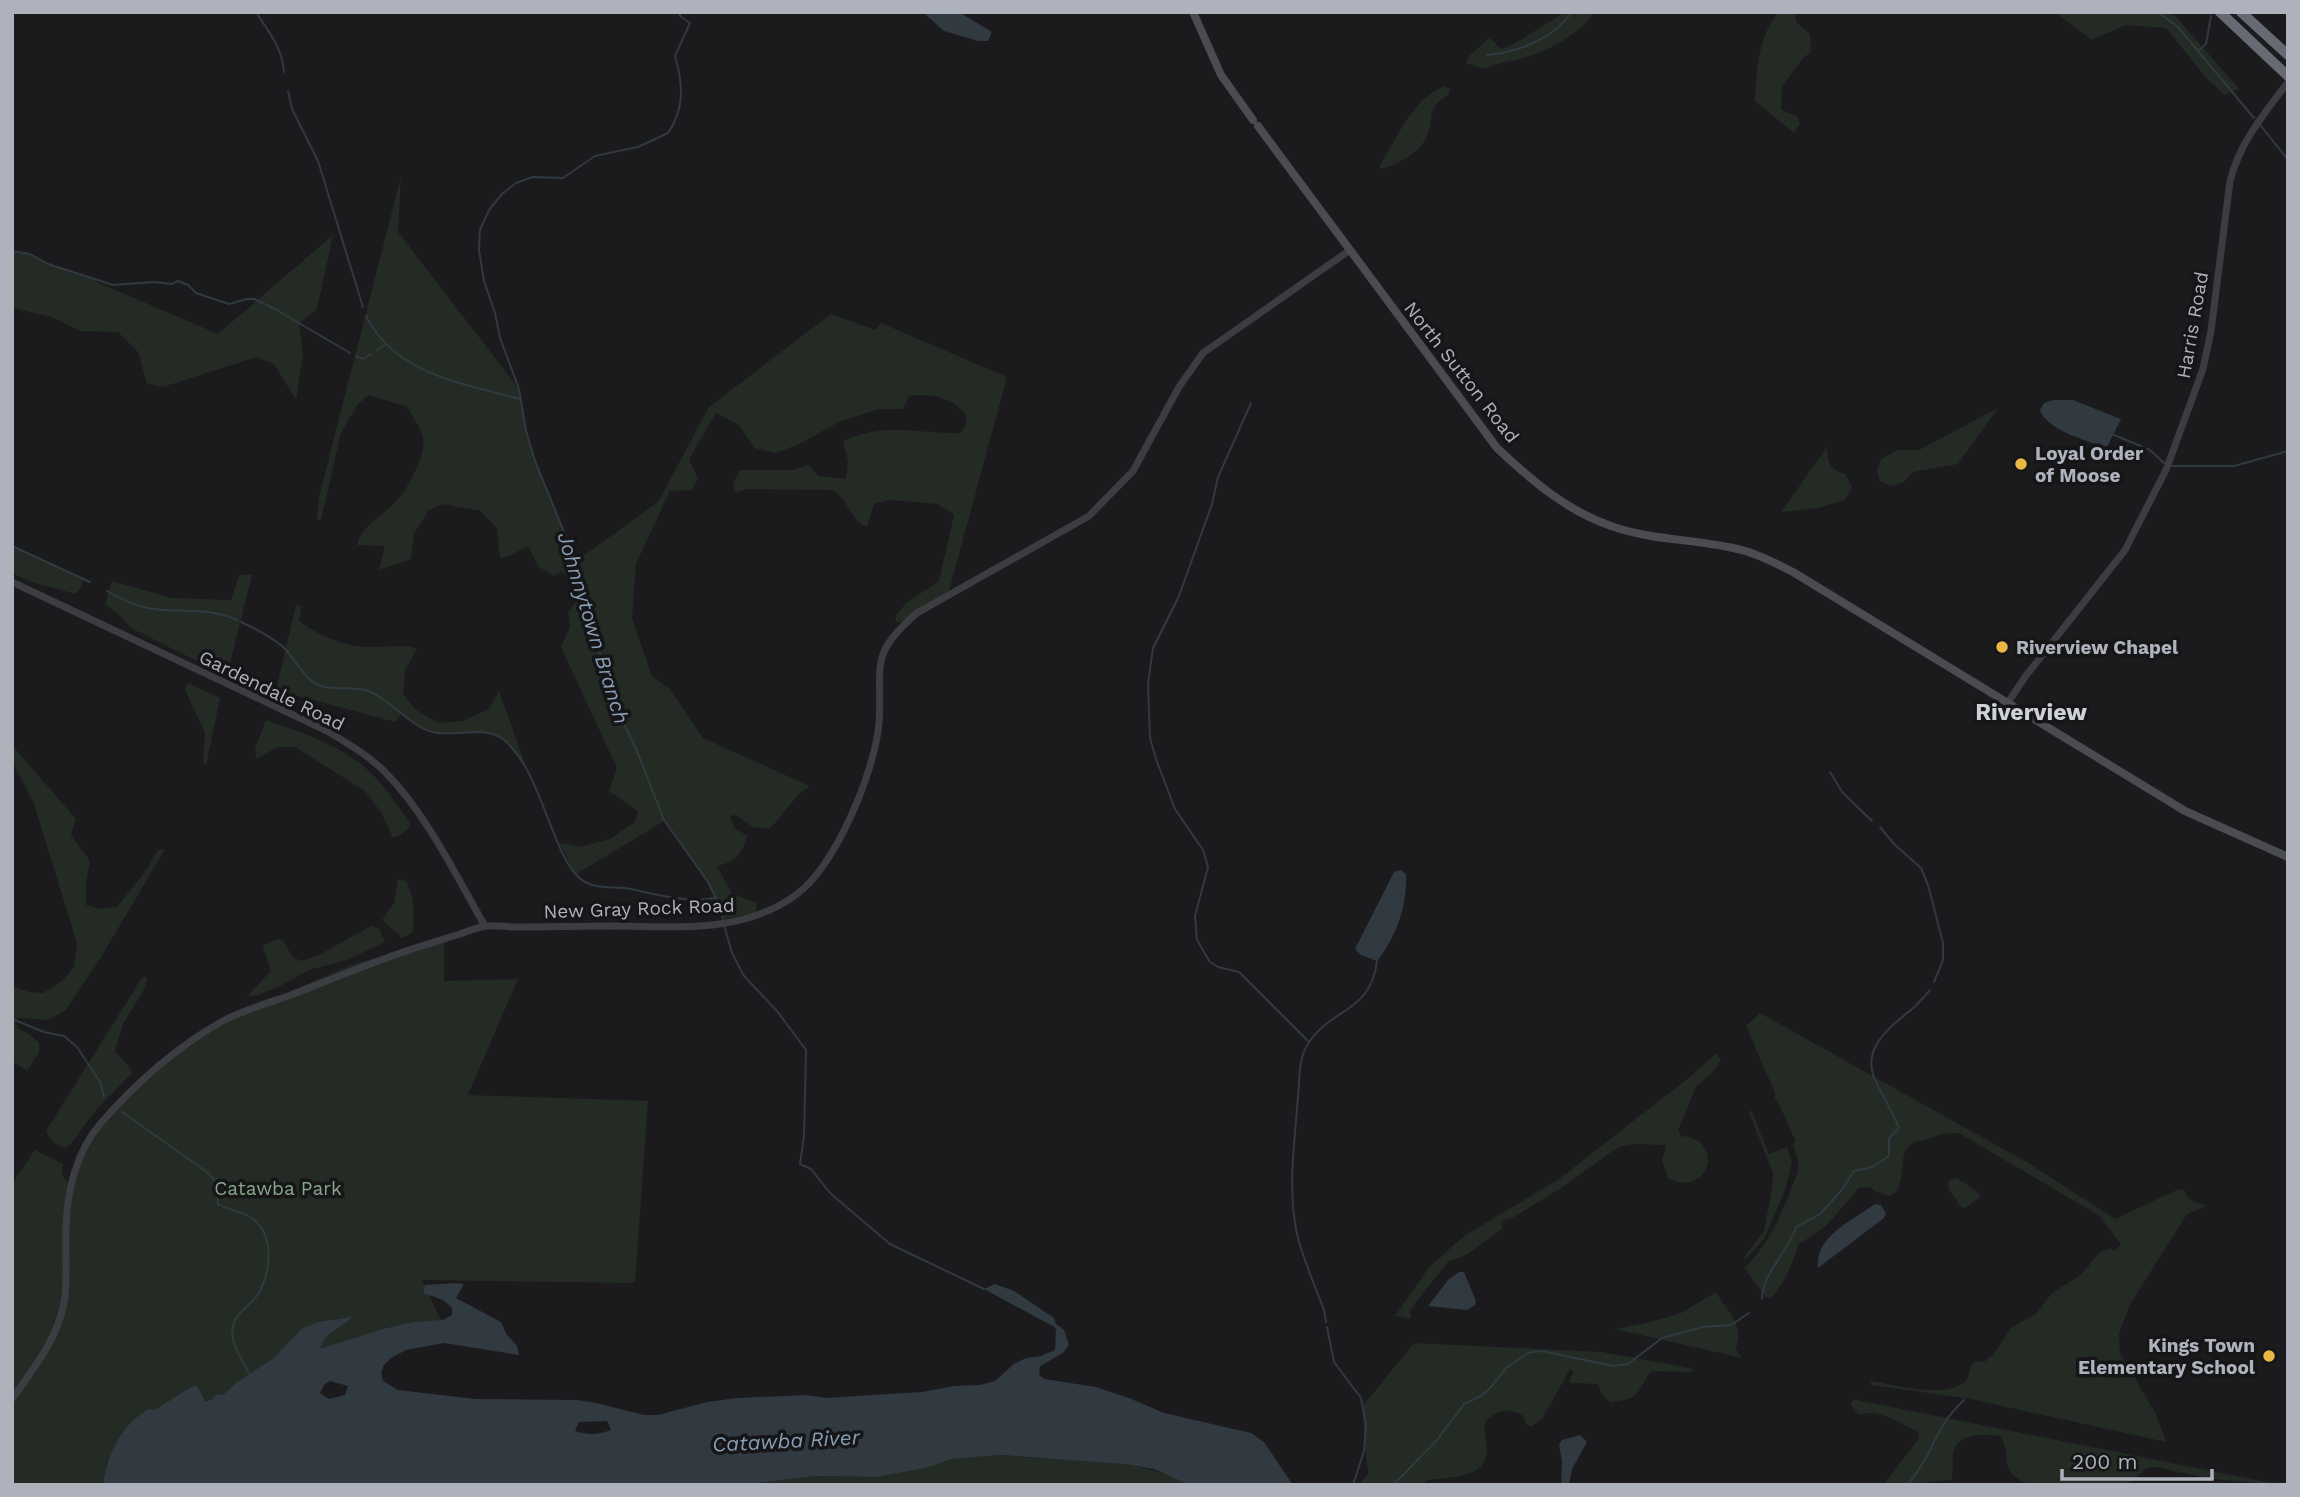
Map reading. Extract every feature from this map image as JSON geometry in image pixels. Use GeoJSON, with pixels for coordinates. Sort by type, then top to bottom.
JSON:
{"type":"FeatureCollection","features":[{"type":"Feature","properties":{"kind":"highway"},"geometry":{"type":"LineString","coordinates":[[2220,12],[2288,76]]}},
{"type":"Feature","properties":{"kind":"highway"},"geometry":{"type":"LineString","coordinates":[[2241,12],[2287,55]]}},
{"type":"Feature","properties":{"kind":"main road","name":"North Sutton Road"},"geometry":{"type":"LineString","coordinates":[[1193,12],[1216,66],[1256,123],[1497,448],[1529,478],[1567,505],[1614,527],[1651,536],[1735,548],[1760,556],[1822,589],[2185,811],[2288,857]]}},
{"type":"Feature","properties":{"kind":"street","name":"Harris Road"},"geometry":{"type":"LineString","coordinates":[[2007,704],[2025,677],[2125,550],[2159,485],[2203,369],[2211,331],[2230,181],[2235,161],[2251,130],[2288,82]]}},
{"type":"Feature","properties":{"kind":"street","name":"New Gray Rock Road"},"geometry":{"type":"LineString","coordinates":[[12,1399],[50,1343],[60,1320],[65,1300],[66,1226],[72,1179],[82,1152],[98,1127],[167,1058],[224,1021],[409,950],[485,926],[729,923],[770,912],[799,893],[825,866],[837,846],[875,746],[879,723],[879,666],[885,648],[895,632],[917,613],[1089,516],[1133,471],[1179,387],[1203,353],[1350,250]]}},
{"type":"Feature","properties":{"kind":"street","name":"Gardendale Road"},"geometry":{"type":"LineString","coordinates":[[12,582],[327,731],[356,749],[385,772],[418,813],[485,926]]}},
{"type":"Feature","properties":{"kind":"green space"},"geometry":{"type":"Polygon","coordinates":[[[1565,12],[1592,12],[1587,22],[1572,34],[1541,52],[1485,69],[1466,63],[1469,56],[1489,38],[1502,49],[1565,12]]]}},
{"type":"Feature","properties":{"kind":"green space"},"geometry":{"type":"Polygon","coordinates":[[[1778,12],[1798,12],[1795,18],[1797,23],[1810,34],[1811,52],[1803,58],[1782,87],[1781,110],[1798,117],[1800,124],[1794,133],[1755,101],[1763,43],[1778,12]]]}},
{"type":"Feature","properties":{"kind":"green space"},"geometry":{"type":"Polygon","coordinates":[[[2049,12],[2172,12],[2239,89],[2225,95],[2208,80],[2166,28],[2126,25],[2092,40],[2059,15],[2049,12]]]}},
{"type":"Feature","properties":{"kind":"green space"},"geometry":{"type":"Polygon","coordinates":[[[1445,86],[1450,89],[1449,94],[1433,109],[1430,129],[1424,142],[1396,164],[1383,169],[1379,167],[1414,110],[1433,92],[1445,86]]]}},
{"type":"Feature","properties":{"kind":"green space"},"geometry":{"type":"Polygon","coordinates":[[[401,176],[398,232],[519,389],[526,431],[535,461],[565,531],[575,562],[658,502],[709,407],[831,314],[875,330],[881,323],[1007,377],[949,591],[901,622],[897,623],[895,617],[906,603],[939,581],[954,515],[938,504],[890,500],[874,504],[867,527],[856,519],[833,490],[747,489],[735,493],[733,484],[740,470],[792,470],[809,465],[819,476],[846,479],[848,462],[843,441],[874,431],[888,430],[960,433],[965,427],[967,416],[955,404],[934,396],[909,396],[903,409],[879,409],[839,422],[776,453],[754,448],[739,425],[716,413],[689,459],[698,479],[692,490],[670,491],[636,564],[632,618],[652,676],[669,688],[703,738],[810,786],[798,795],[770,829],[753,827],[736,815],[730,816],[734,827],[747,836],[737,856],[717,866],[732,894],[757,903],[756,913],[723,919],[706,880],[664,821],[575,875],[560,843],[580,847],[610,839],[635,822],[638,811],[609,791],[617,768],[561,647],[570,627],[568,612],[580,597],[562,571],[553,576],[538,566],[528,546],[500,558],[497,528],[480,511],[443,504],[429,510],[414,533],[411,559],[379,570],[385,546],[357,545],[364,530],[400,497],[420,459],[423,437],[407,407],[369,395],[358,404],[341,433],[321,520],[317,520],[319,497],[401,176]]]}},
{"type":"Feature","properties":{"kind":"green space"},"geometry":{"type":"Polygon","coordinates":[[[333,235],[317,309],[299,323],[303,355],[296,400],[274,364],[257,357],[163,387],[147,384],[138,352],[118,332],[80,331],[52,317],[12,308],[12,251],[30,254],[48,264],[90,279],[218,334],[333,235]]]}},
{"type":"Feature","properties":{"kind":"green space"},"geometry":{"type":"Polygon","coordinates":[[[1998,408],[1958,464],[1913,472],[1904,482],[1890,486],[1880,481],[1877,471],[1881,459],[1897,450],[1919,450],[1998,408]]]}},
{"type":"Feature","properties":{"kind":"green space"},"geometry":{"type":"Polygon","coordinates":[[[1827,447],[1830,465],[1845,474],[1852,487],[1846,499],[1819,508],[1781,512],[1827,447]]]}},
{"type":"Feature","properties":{"kind":"green space"},"geometry":{"type":"Polygon","coordinates":[[[12,546],[82,578],[82,586],[76,594],[31,582],[12,573],[12,546]]]}},
{"type":"Feature","properties":{"kind":"green space"},"geometry":{"type":"Polygon","coordinates":[[[239,575],[252,575],[227,676],[131,628],[105,604],[112,581],[172,598],[231,600],[239,575]]]}},
{"type":"Feature","properties":{"kind":"green space"},"geometry":{"type":"Polygon","coordinates":[[[296,605],[302,606],[299,621],[337,641],[357,646],[402,646],[417,649],[405,670],[403,694],[416,710],[438,723],[463,721],[489,709],[499,691],[527,769],[504,740],[489,732],[429,732],[401,715],[395,722],[276,690],[296,605]]]}},
{"type":"Feature","properties":{"kind":"green space"},"geometry":{"type":"Polygon","coordinates":[[[188,683],[220,698],[206,766],[203,762],[205,733],[185,690],[188,683]]]}},
{"type":"Feature","properties":{"kind":"green space"},"geometry":{"type":"Polygon","coordinates":[[[266,720],[324,742],[351,757],[380,782],[411,825],[401,835],[393,838],[381,812],[365,791],[295,747],[278,747],[256,759],[255,749],[266,720]]]}},
{"type":"Feature","properties":{"kind":"green space"},"geometry":{"type":"Polygon","coordinates":[[[12,745],[76,819],[71,835],[90,861],[86,905],[100,909],[117,907],[147,869],[158,850],[165,849],[100,959],[66,1010],[48,1020],[15,1020],[18,1029],[28,1033],[39,1043],[39,1052],[27,1071],[12,1061],[12,986],[29,992],[43,993],[62,981],[74,967],[77,943],[34,804],[12,761],[12,745]]]}},
{"type":"Feature","properties":{"kind":"green space"},"geometry":{"type":"Polygon","coordinates":[[[398,879],[406,881],[413,906],[413,932],[402,938],[382,920],[394,903],[398,879]]]}},
{"type":"Feature","properties":{"kind":"green space"},"geometry":{"type":"Polygon","coordinates":[[[371,926],[380,929],[385,942],[347,960],[309,970],[256,996],[247,996],[271,971],[264,945],[277,939],[283,940],[292,956],[301,961],[317,956],[371,926]]]}},
{"type":"Feature","properties":{"kind":"green space","name":"Catawba Park"},"geometry":{"type":"Polygon","coordinates":[[[444,938],[444,981],[518,979],[468,1095],[648,1101],[635,1283],[422,1280],[443,1325],[211,1400],[166,1404],[126,1429],[107,1463],[103,1485],[14,1485],[12,1184],[35,1150],[63,1164],[62,1174],[69,1185],[66,1225],[82,1152],[116,1108],[179,1050],[254,1007],[351,965],[444,938]]]}},
{"type":"Feature","properties":{"kind":"green space"},"geometry":{"type":"Polygon","coordinates":[[[143,976],[147,978],[144,990],[123,1024],[115,1051],[132,1073],[96,1110],[65,1148],[53,1142],[46,1131],[143,976]]]}},
{"type":"Feature","properties":{"kind":"green space"},"geometry":{"type":"Polygon","coordinates":[[[1760,1013],[2030,1164],[2115,1219],[2179,1189],[2184,1190],[2189,1199],[2206,1206],[2187,1214],[2129,1306],[2119,1334],[2120,1353],[2156,1414],[2166,1442],[1971,1399],[1871,1385],[1871,1381],[1944,1390],[1963,1383],[1972,1364],[1976,1361],[1984,1362],[1993,1355],[2011,1328],[2037,1313],[2052,1293],[2081,1275],[2100,1252],[2110,1248],[2114,1251],[2121,1245],[2100,1216],[1959,1133],[1938,1135],[1908,1146],[1900,1185],[1896,1191],[1890,1196],[1870,1187],[1859,1188],[1826,1226],[1798,1245],[1784,1280],[1771,1297],[1766,1297],[1744,1268],[1754,1258],[1777,1223],[1798,1171],[1798,1160],[1793,1144],[1796,1142],[1775,1100],[1775,1093],[1746,1026],[1760,1013]]]}},
{"type":"Feature","properties":{"kind":"green space"},"geometry":{"type":"Polygon","coordinates":[[[1716,1053],[1721,1060],[1713,1072],[1696,1087],[1678,1130],[1681,1136],[1695,1140],[1704,1147],[1708,1156],[1702,1175],[1694,1181],[1682,1182],[1668,1178],[1662,1161],[1666,1145],[1634,1144],[1618,1147],[1563,1187],[1512,1218],[1503,1220],[1502,1229],[1466,1255],[1448,1262],[1410,1310],[1411,1319],[1395,1316],[1430,1266],[1464,1236],[1559,1179],[1691,1076],[1716,1053]]]}},
{"type":"Feature","properties":{"kind":"green space"},"geometry":{"type":"Polygon","coordinates":[[[1751,1110],[1769,1154],[1787,1147],[1792,1162],[1785,1190],[1764,1239],[1744,1261],[1746,1254],[1764,1231],[1773,1173],[1749,1112],[1751,1110]]]}},
{"type":"Feature","properties":{"kind":"green space"},"geometry":{"type":"Polygon","coordinates":[[[1957,1178],[1980,1194],[1979,1198],[1965,1208],[1961,1207],[1948,1188],[1949,1181],[1957,1178]]]}},
{"type":"Feature","properties":{"kind":"green space"},"geometry":{"type":"Polygon","coordinates":[[[1716,1292],[1737,1326],[1738,1340],[1735,1348],[1742,1358],[1615,1329],[1681,1313],[1716,1292]]]}},
{"type":"Feature","properties":{"kind":"green space"},"geometry":{"type":"Polygon","coordinates":[[[1414,1343],[1602,1352],[1695,1369],[1690,1372],[1651,1371],[1637,1394],[1628,1399],[1611,1402],[1604,1397],[1597,1384],[1571,1383],[1569,1380],[1574,1372],[1570,1369],[1542,1419],[1532,1426],[1527,1425],[1522,1415],[1510,1411],[1500,1412],[1487,1419],[1486,1457],[1475,1471],[1462,1476],[1426,1481],[1424,1485],[1359,1485],[1368,1474],[1362,1407],[1414,1343]]]}},
{"type":"Feature","properties":{"kind":"green space"},"geometry":{"type":"Polygon","coordinates":[[[1853,1399],[2282,1485],[2211,1479],[2156,1467],[2147,1468],[2127,1485],[2029,1485],[2018,1479],[2008,1467],[2006,1449],[2000,1436],[1985,1435],[1970,1436],[1958,1443],[1954,1449],[1951,1480],[1928,1482],[1926,1485],[1883,1485],[1917,1441],[1918,1432],[1880,1414],[1858,1414],[1851,1404],[1853,1399]]]}},
{"type":"Feature","properties":{"kind":"green space"},"geometry":{"type":"Polygon","coordinates":[[[1000,1455],[1121,1464],[1168,1475],[1190,1485],[740,1485],[816,1476],[877,1477],[926,1468],[951,1459],[1000,1455]]]}},
{"type":"Feature","properties":{"kind":"water"},"geometry":{"type":"Polygon","coordinates":[[[927,12],[959,12],[992,32],[988,41],[978,41],[944,31],[926,15],[927,12]]]}},
{"type":"Feature","properties":{"kind":"water"},"geometry":{"type":"Polygon","coordinates":[[[2073,400],[2121,419],[2107,447],[2069,434],[2051,424],[2040,410],[2044,403],[2073,400]]]}},
{"type":"Feature","properties":{"kind":"water"},"geometry":{"type":"Polygon","coordinates":[[[1401,870],[1406,874],[1403,909],[1390,942],[1377,961],[1361,955],[1355,949],[1394,872],[1401,870]]]}},
{"type":"Feature","properties":{"kind":"water"},"geometry":{"type":"Polygon","coordinates":[[[1875,1204],[1881,1205],[1886,1213],[1884,1218],[1818,1268],[1818,1257],[1828,1238],[1875,1204]]]}},
{"type":"Feature","properties":{"kind":"water"},"geometry":{"type":"Polygon","coordinates":[[[1459,1272],[1464,1272],[1476,1301],[1475,1305],[1467,1310],[1428,1306],[1449,1279],[1459,1272]]]}},
{"type":"Feature","properties":{"kind":"water","name":"Catawba River"},"geometry":{"type":"Polygon","coordinates":[[[464,1284],[456,1298],[501,1322],[507,1335],[517,1346],[519,1355],[444,1343],[406,1350],[391,1358],[381,1372],[383,1381],[398,1390],[475,1399],[577,1400],[644,1415],[658,1415],[707,1402],[737,1398],[806,1395],[827,1398],[922,1392],[995,1381],[1014,1364],[1055,1350],[1056,1328],[984,1289],[995,1284],[1014,1291],[1054,1318],[1056,1324],[1064,1330],[1069,1345],[1063,1353],[1040,1366],[1039,1375],[1044,1379],[1096,1387],[1164,1413],[1251,1433],[1264,1442],[1293,1485],[1190,1485],[1154,1469],[1125,1464],[1000,1455],[951,1459],[926,1468],[877,1477],[816,1476],[740,1485],[103,1485],[117,1441],[139,1415],[149,1409],[155,1410],[191,1387],[197,1386],[205,1401],[224,1394],[237,1382],[274,1358],[301,1329],[319,1322],[353,1317],[326,1337],[319,1349],[383,1329],[414,1322],[443,1320],[452,1315],[452,1308],[443,1300],[423,1293],[425,1285],[464,1284]],[[330,1381],[320,1393],[329,1399],[345,1395],[348,1386],[330,1381]],[[607,1421],[579,1422],[575,1431],[593,1434],[606,1432],[611,1430],[607,1421]]]}},
{"type":"Feature","properties":{"kind":"water"},"geometry":{"type":"Polygon","coordinates":[[[1580,1435],[1587,1442],[1572,1469],[1569,1484],[1561,1485],[1562,1462],[1559,1444],[1562,1440],[1580,1435]]]}},
{"type":"Feature","properties":{"kind":"waterway","name":"Johnnytown Branch"},"geometry":{"type":"LineString","coordinates":[[256,12],[278,48],[284,72]]}},
{"type":"Feature","properties":{"kind":"waterway","name":"Johnnytown Branch"},"geometry":{"type":"LineString","coordinates":[[680,12],[680,16],[690,23],[675,56],[681,96],[674,124],[668,133],[638,147],[595,156],[563,178],[533,177],[516,183],[502,194],[489,210],[480,230],[479,250],[484,281],[500,338],[519,389],[526,431],[535,461],[573,554],[587,620],[600,653],[610,695],[637,751],[664,820],[708,882],[723,919]]}},
{"type":"Feature","properties":{"kind":"waterway"},"geometry":{"type":"LineString","coordinates":[[1487,55],[1534,43],[1555,30],[1572,12]]}},
{"type":"Feature","properties":{"kind":"waterway"},"geometry":{"type":"LineString","coordinates":[[2158,12],[2178,27],[2254,118]]}},
{"type":"Feature","properties":{"kind":"waterway"},"geometry":{"type":"LineString","coordinates":[[2199,50],[2206,44],[2211,16]]}},
{"type":"Feature","properties":{"kind":"waterway","name":"Johnnytown Branch"},"geometry":{"type":"LineString","coordinates":[[288,91],[292,109],[318,161],[363,307]]}},
{"type":"Feature","properties":{"kind":"waterway"},"geometry":{"type":"LineString","coordinates":[[2261,126],[2288,160]]}},
{"type":"Feature","properties":{"kind":"waterway"},"geometry":{"type":"LineString","coordinates":[[12,251],[30,254],[48,264],[113,285],[154,282],[172,284],[178,281],[188,285],[196,293],[229,304],[254,299],[350,353]]}},
{"type":"Feature","properties":{"kind":"waterway","name":"Johnnytown Branch"},"geometry":{"type":"LineString","coordinates":[[366,316],[379,336],[395,352],[413,364],[432,374],[520,399]]}},
{"type":"Feature","properties":{"kind":"waterway"},"geometry":{"type":"LineString","coordinates":[[377,350],[385,345]]}},
{"type":"Feature","properties":{"kind":"waterway"},"geometry":{"type":"LineString","coordinates":[[356,356],[363,359],[371,354]]}},
{"type":"Feature","properties":{"kind":"waterway"},"geometry":{"type":"LineString","coordinates":[[1251,403],[1218,477],[1212,504],[1179,596],[1153,648],[1148,684],[1150,738],[1175,809],[1203,850],[1208,867],[1195,916],[1197,940],[1210,962],[1218,967],[1239,972],[1309,1042]]}},
{"type":"Feature","properties":{"kind":"waterway"},"geometry":{"type":"LineString","coordinates":[[2114,435],[2150,450],[2164,463]]}},
{"type":"Feature","properties":{"kind":"waterway"},"geometry":{"type":"LineString","coordinates":[[2171,466],[2234,466],[2288,451]]}},
{"type":"Feature","properties":{"kind":"waterway"},"geometry":{"type":"LineString","coordinates":[[12,546],[90,582]]}},
{"type":"Feature","properties":{"kind":"waterway"},"geometry":{"type":"LineString","coordinates":[[107,591],[143,607],[202,611],[237,620]]}},
{"type":"Feature","properties":{"kind":"waterway"},"geometry":{"type":"LineString","coordinates":[[241,622],[282,646],[308,678],[319,685],[365,690],[387,702],[415,724],[432,732],[485,732],[504,740],[529,773],[564,857],[585,882],[684,899],[715,898]]}},
{"type":"Feature","properties":{"kind":"waterway"},"geometry":{"type":"LineString","coordinates":[[1830,772],[1843,793],[1872,821]]}},
{"type":"Feature","properties":{"kind":"waterway"},"geometry":{"type":"LineString","coordinates":[[1880,827],[1894,844],[1921,868],[1928,885],[1943,943],[1943,960],[1934,982]]}},
{"type":"Feature","properties":{"kind":"waterway","name":"Johnnytown Branch"},"geometry":{"type":"LineString","coordinates":[[724,925],[732,953],[744,976],[777,1011],[806,1050],[804,1136],[800,1164],[811,1169],[830,1193],[890,1244],[984,1289]]}},
{"type":"Feature","properties":{"kind":"waterway"},"geometry":{"type":"LineString","coordinates":[[1326,1322],[1300,1244],[1294,1217],[1293,1165],[1300,1069],[1302,1056],[1317,1032],[1367,991],[1377,961]]}},
{"type":"Feature","properties":{"kind":"waterway"},"geometry":{"type":"LineString","coordinates":[[1762,1299],[1766,1281],[1796,1227],[1820,1214],[1841,1191],[1854,1171],[1872,1167],[1889,1156],[1889,1138],[1899,1128],[1872,1073],[1873,1052],[1883,1035],[1930,990]]}},
{"type":"Feature","properties":{"kind":"waterway"},"geometry":{"type":"LineString","coordinates":[[12,1019],[44,1032],[64,1036],[77,1047],[100,1082],[104,1096]]}},
{"type":"Feature","properties":{"kind":"waterway"},"geometry":{"type":"LineString","coordinates":[[122,1112],[207,1172],[216,1182],[218,1204],[252,1218],[264,1234],[268,1254],[266,1275],[258,1294],[239,1315],[232,1329],[236,1349],[249,1373]]}},
{"type":"Feature","properties":{"kind":"waterway"},"geometry":{"type":"LineString","coordinates":[[1393,1485],[1437,1440],[1464,1404],[1481,1396],[1507,1367],[1528,1353],[1542,1351],[1613,1366],[1628,1364],[1662,1338],[1703,1327],[1731,1325],[1749,1313]]}},
{"type":"Feature","properties":{"kind":"waterway"},"geometry":{"type":"LineString","coordinates":[[1327,1327],[1334,1362],[1361,1398],[1366,1425],[1364,1451],[1353,1485]]}},
{"type":"Feature","properties":{"kind":"waterway"},"geometry":{"type":"LineString","coordinates":[[1908,1485],[1947,1420],[1964,1400]]}},
{"type":"Feature","properties":{"kind":"place","name":"Loyal Order of Moose"},"geometry":{"type":"Point","coordinates":[2021,464]}},
{"type":"Feature","properties":{"kind":"place","name":"Riverview Chapel"},"geometry":{"type":"Point","coordinates":[2002,647]}},
{"type":"Feature","properties":{"kind":"place","name":"Kings Town Elementary School"},"geometry":{"type":"Point","coordinates":[2269,1356]}},
{"type":"Feature","properties":{"kind":"district","name":"Riverview"},"geometry":{"type":"Point","coordinates":[2031,712]}}]}
